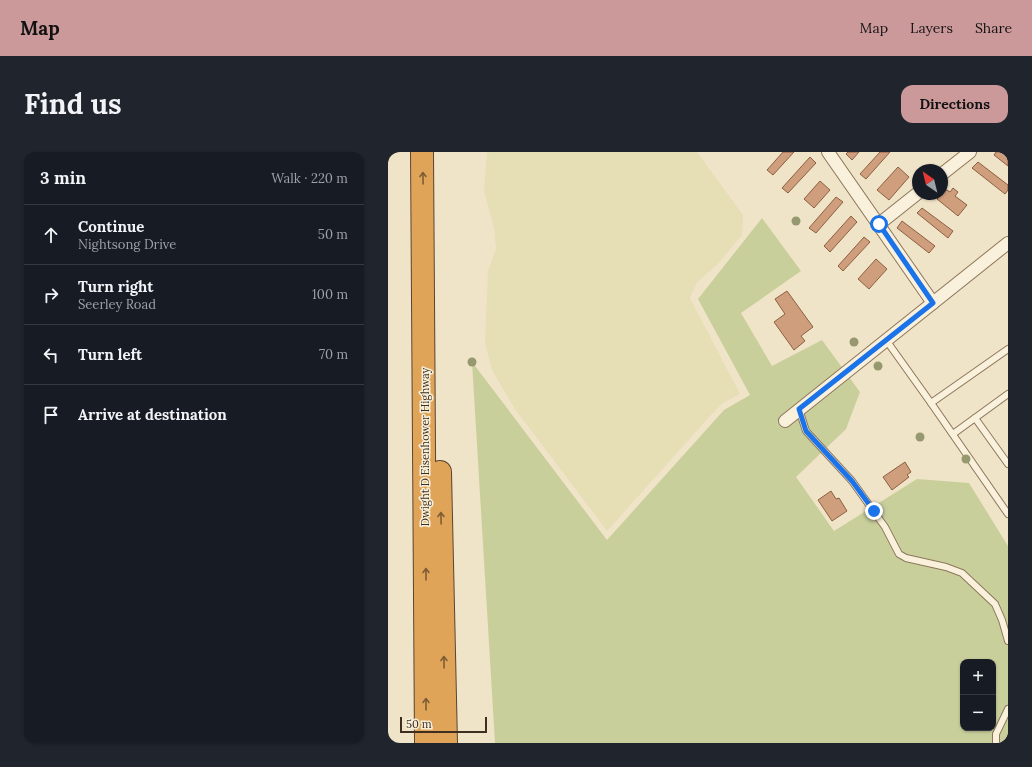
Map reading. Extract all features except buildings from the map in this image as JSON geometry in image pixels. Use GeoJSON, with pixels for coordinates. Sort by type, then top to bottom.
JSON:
{"type":"FeatureCollection","features":[{"type":"Feature","properties":{"kind":"highway","name":"Dwight D Eisenhower Highway"},"geometry":{"type":"LineString","coordinates":[[422,152],[426,743]]}},
{"type":"Feature","properties":{"kind":"highway"},"geometry":{"type":"LineString","coordinates":[[423,200],[438,413],[446,692],[446,743]]}},
{"type":"Feature","properties":{"kind":"street"},"geometry":{"type":"LineString","coordinates":[[828,152],[933,303]]}},
{"type":"Feature","properties":{"kind":"street"},"geometry":{"type":"LineString","coordinates":[[948,169],[970,152]]}},
{"type":"Feature","properties":{"kind":"street"},"geometry":{"type":"LineString","coordinates":[[879,224],[912,198]]}},
{"type":"Feature","properties":{"kind":"street"},"geometry":{"type":"LineString","coordinates":[[785,421],[1008,242]]}},
{"type":"Feature","properties":{"kind":"lane"},"geometry":{"type":"LineString","coordinates":[[886,340],[1008,514]]}},
{"type":"Feature","properties":{"kind":"lane"},"geometry":{"type":"LineString","coordinates":[[931,403],[1008,349]]}},
{"type":"Feature","properties":{"kind":"lane"},"geometry":{"type":"LineString","coordinates":[[952,434],[1008,394]]}},
{"type":"Feature","properties":{"kind":"lane"},"geometry":{"type":"LineString","coordinates":[[799,409],[806,431],[852,481],[885,527],[899,554],[906,558],[946,567],[962,573],[994,604],[1002,620],[1008,641]]}},
{"type":"Feature","properties":{"kind":"lane"},"geometry":{"type":"LineString","coordinates":[[975,418],[1008,464]]}},
{"type":"Feature","properties":{"kind":"lane"},"geometry":{"type":"LineString","coordinates":[[996,743],[996,734],[1008,709]]}},
{"type":"Feature","properties":{"kind":"shaded area"},"geometry":{"type":"Polygon","coordinates":[[[487,152],[697,152],[743,215],[742,235],[718,264],[697,282],[690,298],[740,394],[723,403],[712,414],[607,531],[515,409],[492,370],[485,343],[488,271],[496,249],[494,228],[484,191],[487,152]]]}},
{"type":"Feature","properties":{"kind":"green space"},"geometry":{"type":"Polygon","coordinates":[[[762,218],[801,271],[741,313],[772,366],[822,340],[860,392],[846,429],[796,477],[834,531],[917,479],[969,483],[1008,546],[1008,743],[495,743],[472,362],[607,540],[724,410],[750,395],[698,299],[762,218]]]}},
{"type":"Feature","properties":{"kind":"route"},"geometry":{"type":"LineString","coordinates":[[874,511],[852,481],[806,431],[799,409],[933,303],[879,224]]}}]}
